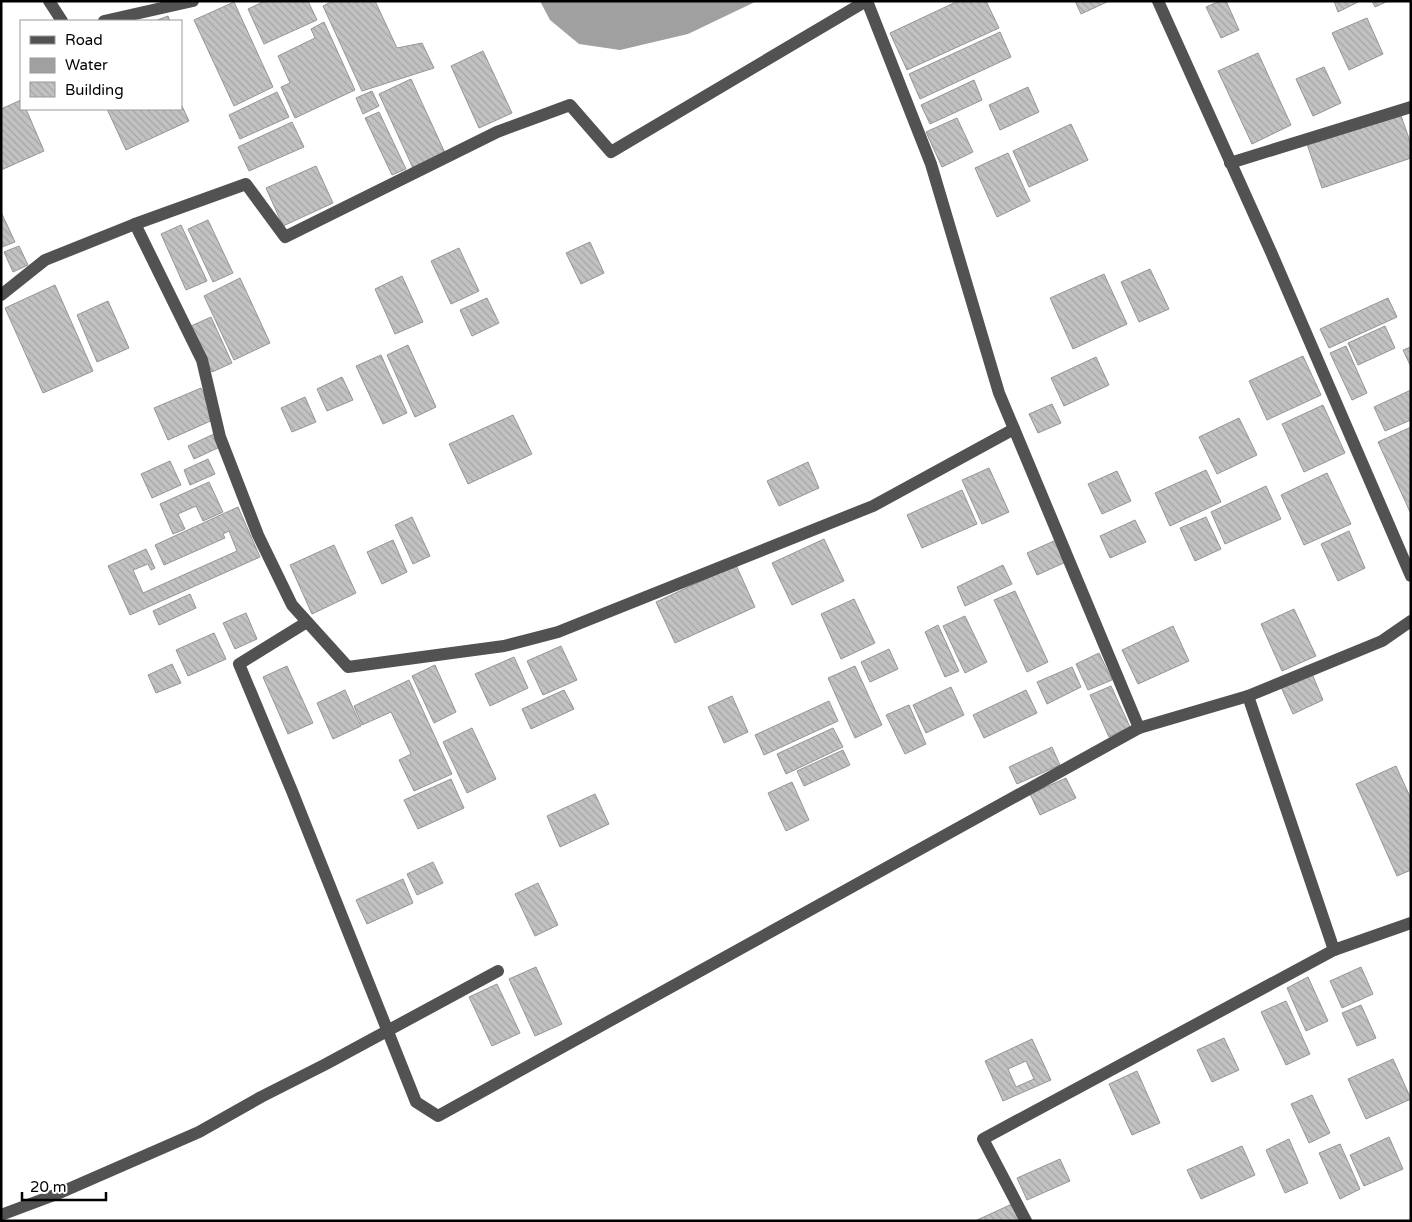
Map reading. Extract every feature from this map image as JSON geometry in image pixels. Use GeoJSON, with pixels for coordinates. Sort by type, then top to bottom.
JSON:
{"type":"FeatureCollection","features":[{"type":"Feature","properties":{"kind":"street"},"geometry":{"type":"LineString","coordinates":[[49,1],[61,20]]}},
{"type":"Feature","properties":{"kind":"street"},"geometry":{"type":"LineString","coordinates":[[108,20],[192,1]]}},
{"type":"Feature","properties":{"kind":"street"},"geometry":{"type":"LineString","coordinates":[[1,295],[45,260],[134,224],[246,184],[285,237],[497,132],[570,106],[611,152],[866,1],[931,164],[999,393],[1140,728]]}},
{"type":"Feature","properties":{"kind":"street"},"geometry":{"type":"LineString","coordinates":[[1158,1],[1411,576]]}},
{"type":"Feature","properties":{"kind":"street"},"geometry":{"type":"LineString","coordinates":[[1230,163],[1411,107]]}},
{"type":"Feature","properties":{"kind":"street"},"geometry":{"type":"LineString","coordinates":[[134,224],[202,360],[220,436],[258,535],[292,605],[348,667],[504,646],[558,632],[873,506],[1014,429]]}},
{"type":"Feature","properties":{"kind":"street"},"geometry":{"type":"LineString","coordinates":[[307,622],[239,664],[416,1102],[438,1116],[1140,728],[1248,696],[1382,641],[1411,620]]}},
{"type":"Feature","properties":{"kind":"street"},"geometry":{"type":"LineString","coordinates":[[1248,696],[1334,950]]}},
{"type":"Feature","properties":{"kind":"street"},"geometry":{"type":"LineString","coordinates":[[1026,1221],[983,1139],[1334,950],[1411,923]]}},
{"type":"Feature","properties":{"kind":"street"},"geometry":{"type":"LineString","coordinates":[[1,1215],[57,1194],[200,1132],[261,1097],[498,971]]}},
{"type":"Feature","properties":{"kind":"water"},"geometry":{"type":"Polygon","coordinates":[[[540,1],[757,1],[688,34],[620,50],[579,44],[550,20],[540,1]]]}},
{"type":"Feature","properties":{"kind":"building"},"geometry":{"type":"Polygon","coordinates":[[[265,1],[308,1],[317,20],[264,44],[248,9],[265,1]]]}},
{"type":"Feature","properties":{"kind":"building"},"geometry":{"type":"Polygon","coordinates":[[[333,1],[375,1],[397,48],[422,43],[434,68],[362,91],[323,6],[333,1]]]}},
{"type":"Feature","properties":{"kind":"building"},"geometry":{"type":"Polygon","coordinates":[[[958,1],[986,1],[999,28],[907,70],[890,33],[958,1]]]}},
{"type":"Feature","properties":{"kind":"building"},"geometry":{"type":"Polygon","coordinates":[[[1075,1],[1109,1],[1081,14],[1075,1]]]}},
{"type":"Feature","properties":{"kind":"building"},"geometry":{"type":"Polygon","coordinates":[[[1220,1],[1226,1],[1239,30],[1221,38],[1206,7],[1220,1]]]}},
{"type":"Feature","properties":{"kind":"building"},"geometry":{"type":"Polygon","coordinates":[[[1334,1],[1360,1],[1338,12],[1334,1]]]}},
{"type":"Feature","properties":{"kind":"building"},"geometry":{"type":"Polygon","coordinates":[[[1372,1],[1388,1],[1375,7],[1372,1]]]}},
{"type":"Feature","properties":{"kind":"building"},"geometry":{"type":"Polygon","coordinates":[[[234,2],[273,87],[234,106],[194,20],[234,2]]]}},
{"type":"Feature","properties":{"kind":"building"},"geometry":{"type":"Polygon","coordinates":[[[168,16],[170,20],[158,20],[168,16]]]}},
{"type":"Feature","properties":{"kind":"building"},"geometry":{"type":"Polygon","coordinates":[[[1367,18],[1383,54],[1349,70],[1332,33],[1367,18]]]}},
{"type":"Feature","properties":{"kind":"building"},"geometry":{"type":"Polygon","coordinates":[[[324,22],[355,90],[295,118],[281,87],[290,83],[278,56],[315,38],[311,29],[324,22]]]}},
{"type":"Feature","properties":{"kind":"building"},"geometry":{"type":"Polygon","coordinates":[[[1000,32],[1011,57],[920,99],[909,74],[1000,32]]]}},
{"type":"Feature","properties":{"kind":"building"},"geometry":{"type":"Polygon","coordinates":[[[483,51],[512,113],[479,128],[451,66],[483,51]]]}},
{"type":"Feature","properties":{"kind":"building"},"geometry":{"type":"Polygon","coordinates":[[[1258,53],[1291,125],[1252,144],[1218,71],[1258,53]]]}},
{"type":"Feature","properties":{"kind":"building"},"geometry":{"type":"Polygon","coordinates":[[[1324,67],[1341,103],[1313,116],[1296,79],[1324,67]]]}},
{"type":"Feature","properties":{"kind":"building"},"geometry":{"type":"Polygon","coordinates":[[[411,79],[445,153],[413,168],[379,94],[411,79]]]}},
{"type":"Feature","properties":{"kind":"building"},"geometry":{"type":"Polygon","coordinates":[[[974,80],[982,100],[930,124],[921,105],[974,80]]]}},
{"type":"Feature","properties":{"kind":"building"},"geometry":{"type":"Polygon","coordinates":[[[1028,87],[1039,112],[1000,130],[989,105],[1028,87]]]}},
{"type":"Feature","properties":{"kind":"building"},"geometry":{"type":"Polygon","coordinates":[[[372,91],[379,106],[363,114],[356,98],[372,91]]]}},
{"type":"Feature","properties":{"kind":"building"},"geometry":{"type":"Polygon","coordinates":[[[277,92],[289,117],[240,139],[229,115],[277,92]]]}},
{"type":"Feature","properties":{"kind":"building"},"geometry":{"type":"Polygon","coordinates":[[[20,100],[20,110],[26,110],[44,151],[1,170],[1,109],[20,100]]]}},
{"type":"Feature","properties":{"kind":"building"},"geometry":{"type":"Polygon","coordinates":[[[182,106],[189,121],[126,150],[107,110],[182,110],[182,106]]]}},
{"type":"Feature","properties":{"kind":"building"},"geometry":{"type":"Polygon","coordinates":[[[379,112],[406,169],[392,175],[365,118],[379,112]]]}},
{"type":"Feature","properties":{"kind":"building"},"geometry":{"type":"Polygon","coordinates":[[[1400,113],[1411,144],[1411,158],[1322,188],[1307,144],[1400,113]]]}},
{"type":"Feature","properties":{"kind":"building"},"geometry":{"type":"Polygon","coordinates":[[[957,118],[973,152],[942,167],[926,132],[957,118]]]}},
{"type":"Feature","properties":{"kind":"building"},"geometry":{"type":"Polygon","coordinates":[[[292,122],[304,147],[249,171],[238,147],[292,122]]]}},
{"type":"Feature","properties":{"kind":"building"},"geometry":{"type":"Polygon","coordinates":[[[1071,124],[1088,160],[1029,187],[1013,151],[1071,124]]]}},
{"type":"Feature","properties":{"kind":"building"},"geometry":{"type":"Polygon","coordinates":[[[1008,153],[1030,201],[997,217],[975,168],[1008,153]]]}},
{"type":"Feature","properties":{"kind":"building"},"geometry":{"type":"Polygon","coordinates":[[[316,166],[333,203],[283,226],[266,188],[316,166]]]}},
{"type":"Feature","properties":{"kind":"building"},"geometry":{"type":"Polygon","coordinates":[[[1,212],[15,242],[2,247],[1,246],[1,212]]]}},
{"type":"Feature","properties":{"kind":"building"},"geometry":{"type":"Polygon","coordinates":[[[208,220],[233,273],[213,282],[188,229],[208,220]]]}},
{"type":"Feature","properties":{"kind":"building"},"geometry":{"type":"Polygon","coordinates":[[[181,225],[207,281],[186,290],[161,234],[181,225]]]}},
{"type":"Feature","properties":{"kind":"building"},"geometry":{"type":"Polygon","coordinates":[[[590,242],[604,273],[581,284],[566,253],[590,242]]]}},
{"type":"Feature","properties":{"kind":"building"},"geometry":{"type":"Polygon","coordinates":[[[19,246],[28,265],[13,272],[4,252],[19,246]]]}},
{"type":"Feature","properties":{"kind":"building"},"geometry":{"type":"Polygon","coordinates":[[[459,248],[479,291],[451,304],[431,261],[459,248]]]}},
{"type":"Feature","properties":{"kind":"building"},"geometry":{"type":"Polygon","coordinates":[[[1150,269],[1169,309],[1139,322],[1121,282],[1150,269]]]}},
{"type":"Feature","properties":{"kind":"building"},"geometry":{"type":"Polygon","coordinates":[[[1104,274],[1127,324],[1073,349],[1050,298],[1104,274]]]}},
{"type":"Feature","properties":{"kind":"building"},"geometry":{"type":"Polygon","coordinates":[[[402,276],[423,322],[395,334],[375,289],[402,276]]]}},
{"type":"Feature","properties":{"kind":"building"},"geometry":{"type":"Polygon","coordinates":[[[240,278],[270,343],[234,360],[204,296],[240,278]]]}},
{"type":"Feature","properties":{"kind":"building"},"geometry":{"type":"Polygon","coordinates":[[[55,285],[93,371],[43,393],[5,308],[55,285]]]}},
{"type":"Feature","properties":{"kind":"building"},"geometry":{"type":"Polygon","coordinates":[[[487,298],[499,323],[472,336],[460,310],[487,298]]]}},
{"type":"Feature","properties":{"kind":"building"},"geometry":{"type":"Polygon","coordinates":[[[1388,298],[1397,317],[1329,348],[1320,329],[1388,298]]]}},
{"type":"Feature","properties":{"kind":"building"},"geometry":{"type":"Polygon","coordinates":[[[108,301],[129,348],[97,362],[77,315],[108,301]]]}},
{"type":"Feature","properties":{"kind":"building"},"geometry":{"type":"Polygon","coordinates":[[[211,317],[232,363],[212,372],[191,326],[211,317]]]}},
{"type":"Feature","properties":{"kind":"building"},"geometry":{"type":"Polygon","coordinates":[[[1385,326],[1395,348],[1358,365],[1348,343],[1385,326]]]}},
{"type":"Feature","properties":{"kind":"building"},"geometry":{"type":"Polygon","coordinates":[[[408,345],[436,407],[415,417],[387,355],[408,345]]]}},
{"type":"Feature","properties":{"kind":"building"},"geometry":{"type":"Polygon","coordinates":[[[1346,346],[1367,393],[1352,400],[1330,353],[1346,346]]]}},
{"type":"Feature","properties":{"kind":"building"},"geometry":{"type":"Polygon","coordinates":[[[1411,347],[1411,367],[1403,350],[1411,347]]]}},
{"type":"Feature","properties":{"kind":"building"},"geometry":{"type":"Polygon","coordinates":[[[381,355],[407,413],[383,424],[356,366],[381,355]]]}},
{"type":"Feature","properties":{"kind":"building"},"geometry":{"type":"Polygon","coordinates":[[[1303,356],[1321,395],[1267,420],[1249,381],[1303,356]]]}},
{"type":"Feature","properties":{"kind":"building"},"geometry":{"type":"Polygon","coordinates":[[[1096,357],[1109,385],[1064,406],[1051,378],[1096,357]]]}},
{"type":"Feature","properties":{"kind":"building"},"geometry":{"type":"Polygon","coordinates":[[[342,377],[353,400],[327,411],[317,389],[342,377]]]}},
{"type":"Feature","properties":{"kind":"building"},"geometry":{"type":"Polygon","coordinates":[[[201,388],[215,419],[168,440],[154,408],[201,388]]]}},
{"type":"Feature","properties":{"kind":"building"},"geometry":{"type":"Polygon","coordinates":[[[1411,390],[1411,420],[1385,431],[1374,407],[1411,390]]]}},
{"type":"Feature","properties":{"kind":"building"},"geometry":{"type":"Polygon","coordinates":[[[305,397],[316,422],[292,432],[281,408],[305,397]]]}},
{"type":"Feature","properties":{"kind":"building"},"geometry":{"type":"Polygon","coordinates":[[[1052,404],[1061,423],[1038,433],[1029,414],[1052,404]]]}},
{"type":"Feature","properties":{"kind":"building"},"geometry":{"type":"Polygon","coordinates":[[[1323,405],[1345,453],[1304,472],[1282,424],[1323,405]]]}},
{"type":"Feature","properties":{"kind":"building"},"geometry":{"type":"Polygon","coordinates":[[[513,415],[532,454],[468,484],[449,444],[513,415]]]}},
{"type":"Feature","properties":{"kind":"building"},"geometry":{"type":"Polygon","coordinates":[[[1239,418],[1257,455],[1217,474],[1199,437],[1239,418]]]}},
{"type":"Feature","properties":{"kind":"building"},"geometry":{"type":"Polygon","coordinates":[[[1411,427],[1411,514],[1378,442],[1411,427]]]}},
{"type":"Feature","properties":{"kind":"building"},"geometry":{"type":"Polygon","coordinates":[[[216,433],[222,446],[194,459],[188,446],[216,433]]]}},
{"type":"Feature","properties":{"kind":"building"},"geometry":{"type":"Polygon","coordinates":[[[208,459],[215,474],[190,485],[184,470],[208,459]]]}},
{"type":"Feature","properties":{"kind":"building"},"geometry":{"type":"Polygon","coordinates":[[[170,461],[181,485],[152,498],[141,474],[170,461]]]}},
{"type":"Feature","properties":{"kind":"building"},"geometry":{"type":"Polygon","coordinates":[[[808,462],[819,488],[779,506],[767,481],[808,462]]]}},
{"type":"Feature","properties":{"kind":"building"},"geometry":{"type":"Polygon","coordinates":[[[989,468],[1009,512],[982,524],[962,480],[989,468]]]}},
{"type":"Feature","properties":{"kind":"building"},"geometry":{"type":"Polygon","coordinates":[[[1206,470],[1221,502],[1170,526],[1155,493],[1206,470]]]}},
{"type":"Feature","properties":{"kind":"building"},"geometry":{"type":"Polygon","coordinates":[[[1117,471],[1131,501],[1102,514],[1088,484],[1117,471]]]}},
{"type":"Feature","properties":{"kind":"building"},"geometry":{"type":"Polygon","coordinates":[[[1327,473],[1351,524],[1304,545],[1281,495],[1327,473]]]}},
{"type":"Feature","properties":{"kind":"building"},"geometry":{"type":"Polygon","coordinates":[[[209,482],[223,512],[203,521],[196,506],[178,514],[185,529],[173,534],[160,504],[209,482]]]}},
{"type":"Feature","properties":{"kind":"building"},"geometry":{"type":"Polygon","coordinates":[[[1266,486],[1281,519],[1225,544],[1211,512],[1266,486]]]}},
{"type":"Feature","properties":{"kind":"building"},"geometry":{"type":"Polygon","coordinates":[[[962,490],[977,524],[922,548],[907,515],[962,490]]]}},
{"type":"Feature","properties":{"kind":"building"},"geometry":{"type":"Polygon","coordinates":[[[238,507],[260,557],[130,615],[108,566],[146,549],[155,568],[151,570],[148,564],[133,570],[143,593],[237,551],[229,531],[223,534],[225,538],[164,565],[155,545],[238,507]]]}},
{"type":"Feature","properties":{"kind":"building"},"geometry":{"type":"Polygon","coordinates":[[[412,517],[430,556],[413,564],[395,525],[412,517]]]}},
{"type":"Feature","properties":{"kind":"building"},"geometry":{"type":"Polygon","coordinates":[[[1206,517],[1221,549],[1195,561],[1180,528],[1206,517]]]}},
{"type":"Feature","properties":{"kind":"building"},"geometry":{"type":"Polygon","coordinates":[[[1135,520],[1146,542],[1110,558],[1100,536],[1135,520]]]}},
{"type":"Feature","properties":{"kind":"building"},"geometry":{"type":"Polygon","coordinates":[[[1349,531],[1365,568],[1338,581],[1321,544],[1349,531]]]}},
{"type":"Feature","properties":{"kind":"building"},"geometry":{"type":"Polygon","coordinates":[[[824,539],[844,581],[792,605],[772,563],[824,539]]]}},
{"type":"Feature","properties":{"kind":"building"},"geometry":{"type":"Polygon","coordinates":[[[393,540],[407,572],[382,584],[367,552],[393,540]]]}},
{"type":"Feature","properties":{"kind":"building"},"geometry":{"type":"Polygon","coordinates":[[[1056,540],[1066,562],[1037,575],[1027,553],[1056,540]]]}},
{"type":"Feature","properties":{"kind":"building"},"geometry":{"type":"Polygon","coordinates":[[[334,545],[356,593],[312,614],[290,565],[334,545]]]}},
{"type":"Feature","properties":{"kind":"building"},"geometry":{"type":"Polygon","coordinates":[[[736,565],[755,607],[675,643],[656,602],[736,565]]]}},
{"type":"Feature","properties":{"kind":"building"},"geometry":{"type":"Polygon","coordinates":[[[1003,565],[1012,584],[965,606],[957,587],[1003,565]]]}},
{"type":"Feature","properties":{"kind":"building"},"geometry":{"type":"Polygon","coordinates":[[[1015,591],[1048,662],[1027,672],[994,600],[1015,591]]]}},
{"type":"Feature","properties":{"kind":"building"},"geometry":{"type":"Polygon","coordinates":[[[190,594],[196,608],[159,625],[153,611],[190,594]]]}},
{"type":"Feature","properties":{"kind":"building"},"geometry":{"type":"Polygon","coordinates":[[[854,599],[875,643],[841,659],[821,614],[854,599]]]}},
{"type":"Feature","properties":{"kind":"building"},"geometry":{"type":"Polygon","coordinates":[[[1294,609],[1316,656],[1282,671],[1261,624],[1294,609]]]}},
{"type":"Feature","properties":{"kind":"building"},"geometry":{"type":"Polygon","coordinates":[[[246,613],[257,639],[235,649],[223,623],[246,613]]]}},
{"type":"Feature","properties":{"kind":"building"},"geometry":{"type":"Polygon","coordinates":[[[965,616],[987,662],[965,673],[943,626],[965,616]]]}},
{"type":"Feature","properties":{"kind":"building"},"geometry":{"type":"Polygon","coordinates":[[[938,625],[959,671],[945,677],[925,632],[938,625]]]}},
{"type":"Feature","properties":{"kind":"building"},"geometry":{"type":"Polygon","coordinates":[[[1173,626],[1189,661],[1138,684],[1122,650],[1173,626]]]}},
{"type":"Feature","properties":{"kind":"building"},"geometry":{"type":"Polygon","coordinates":[[[214,633],[226,659],[188,676],[176,650],[214,633]]]}},
{"type":"Feature","properties":{"kind":"building"},"geometry":{"type":"Polygon","coordinates":[[[561,646],[577,680],[543,695],[527,661],[561,646]]]}},
{"type":"Feature","properties":{"kind":"building"},"geometry":{"type":"Polygon","coordinates":[[[889,649],[898,669],[870,682],[861,662],[889,649]]]}},
{"type":"Feature","properties":{"kind":"building"},"geometry":{"type":"Polygon","coordinates":[[[1099,653],[1112,680],[1088,690],[1076,664],[1099,653]]]}},
{"type":"Feature","properties":{"kind":"building"},"geometry":{"type":"Polygon","coordinates":[[[514,657],[528,688],[490,706],[475,674],[514,657]]]}},
{"type":"Feature","properties":{"kind":"building"},"geometry":{"type":"Polygon","coordinates":[[[172,664],[181,683],[156,693],[148,675],[172,664]]]}},
{"type":"Feature","properties":{"kind":"building"},"geometry":{"type":"Polygon","coordinates":[[[435,665],[456,712],[434,723],[412,676],[435,665]]]}},
{"type":"Feature","properties":{"kind":"building"},"geometry":{"type":"Polygon","coordinates":[[[287,666],[313,723],[288,734],[263,677],[287,666]]]}},
{"type":"Feature","properties":{"kind":"building"},"geometry":{"type":"Polygon","coordinates":[[[855,666],[882,725],[855,738],[828,678],[855,666]]]}},
{"type":"Feature","properties":{"kind":"building"},"geometry":{"type":"Polygon","coordinates":[[[1072,667],[1081,687],[1047,704],[1037,682],[1072,667]]]}},
{"type":"Feature","properties":{"kind":"building"},"geometry":{"type":"Polygon","coordinates":[[[1312,674],[1323,700],[1293,714],[1281,687],[1312,674]]]}},
{"type":"Feature","properties":{"kind":"building"},"geometry":{"type":"Polygon","coordinates":[[[409,680],[452,774],[414,791],[399,760],[411,754],[391,712],[362,725],[354,706],[409,680]]]}},
{"type":"Feature","properties":{"kind":"building"},"geometry":{"type":"Polygon","coordinates":[[[1111,686],[1130,727],[1109,737],[1090,695],[1111,686]]]}},
{"type":"Feature","properties":{"kind":"building"},"geometry":{"type":"Polygon","coordinates":[[[951,687],[964,715],[926,733],[913,705],[951,687]]]}},
{"type":"Feature","properties":{"kind":"building"},"geometry":{"type":"Polygon","coordinates":[[[345,690],[361,726],[333,739],[317,703],[345,690]]]}},
{"type":"Feature","properties":{"kind":"building"},"geometry":{"type":"Polygon","coordinates":[[[564,690],[574,709],[531,729],[522,709],[564,690]]]}},
{"type":"Feature","properties":{"kind":"building"},"geometry":{"type":"Polygon","coordinates":[[[1026,690],[1037,713],[984,738],[973,715],[1026,690]]]}},
{"type":"Feature","properties":{"kind":"building"},"geometry":{"type":"Polygon","coordinates":[[[732,696],[748,732],[724,743],[708,707],[732,696]]]}},
{"type":"Feature","properties":{"kind":"building"},"geometry":{"type":"Polygon","coordinates":[[[829,701],[838,721],[764,755],[755,735],[829,701]]]}},
{"type":"Feature","properties":{"kind":"building"},"geometry":{"type":"Polygon","coordinates":[[[909,705],[926,744],[905,754],[886,715],[909,705]]]}},
{"type":"Feature","properties":{"kind":"building"},"geometry":{"type":"Polygon","coordinates":[[[472,728],[496,779],[467,793],[443,742],[472,728]]]}},
{"type":"Feature","properties":{"kind":"building"},"geometry":{"type":"Polygon","coordinates":[[[833,728],[843,747],[786,774],[777,754],[833,728]]]}},
{"type":"Feature","properties":{"kind":"building"},"geometry":{"type":"Polygon","coordinates":[[[1052,747],[1060,765],[1017,784],[1009,767],[1052,747]]]}},
{"type":"Feature","properties":{"kind":"building"},"geometry":{"type":"Polygon","coordinates":[[[843,750],[850,765],[804,786],[797,771],[843,750]]]}},
{"type":"Feature","properties":{"kind":"building"},"geometry":{"type":"Polygon","coordinates":[[[1396,766],[1411,799],[1411,870],[1397,876],[1356,784],[1396,766]]]}},
{"type":"Feature","properties":{"kind":"building"},"geometry":{"type":"Polygon","coordinates":[[[1066,778],[1076,798],[1040,815],[1030,794],[1066,778]]]}},
{"type":"Feature","properties":{"kind":"building"},"geometry":{"type":"Polygon","coordinates":[[[451,779],[464,808],[418,829],[404,800],[451,779]]]}},
{"type":"Feature","properties":{"kind":"building"},"geometry":{"type":"Polygon","coordinates":[[[792,782],[809,820],[786,831],[768,793],[792,782]]]}},
{"type":"Feature","properties":{"kind":"building"},"geometry":{"type":"Polygon","coordinates":[[[595,794],[609,824],[560,847],[547,816],[595,794]]]}},
{"type":"Feature","properties":{"kind":"building"},"geometry":{"type":"Polygon","coordinates":[[[433,862],[443,883],[417,895],[407,874],[433,862]]]}},
{"type":"Feature","properties":{"kind":"building"},"geometry":{"type":"Polygon","coordinates":[[[403,879],[413,903],[367,924],[356,900],[403,879]]]}},
{"type":"Feature","properties":{"kind":"building"},"geometry":{"type":"Polygon","coordinates":[[[538,883],[558,925],[535,936],[515,894],[538,883]]]}},
{"type":"Feature","properties":{"kind":"building"},"geometry":{"type":"Polygon","coordinates":[[[536,967],[562,1024],[535,1036],[509,979],[536,967]]]}},
{"type":"Feature","properties":{"kind":"building"},"geometry":{"type":"Polygon","coordinates":[[[1361,967],[1373,994],[1342,1008],[1330,981],[1361,967]]]}},
{"type":"Feature","properties":{"kind":"building"},"geometry":{"type":"Polygon","coordinates":[[[1308,977],[1328,1021],[1306,1031],[1287,988],[1308,977]]]}},
{"type":"Feature","properties":{"kind":"building"},"geometry":{"type":"Polygon","coordinates":[[[497,984],[520,1033],[492,1046],[469,997],[497,984]]]}},
{"type":"Feature","properties":{"kind":"building"},"geometry":{"type":"Polygon","coordinates":[[[1286,1001],[1310,1054],[1286,1065],[1261,1012],[1286,1001]]]}},
{"type":"Feature","properties":{"kind":"building"},"geometry":{"type":"Polygon","coordinates":[[[1361,1005],[1376,1038],[1357,1046],[1342,1013],[1361,1005]]]}},
{"type":"Feature","properties":{"kind":"building"},"geometry":{"type":"Polygon","coordinates":[[[1224,1038],[1239,1070],[1212,1082],[1197,1050],[1224,1038]]]}},
{"type":"Feature","properties":{"kind":"building"},"geometry":{"type":"Polygon","coordinates":[[[1032,1039],[1051,1080],[1003,1101],[985,1061],[1032,1039]],[[1026,1061],[1008,1069],[1016,1087],[1034,1079],[1026,1061]]]}},
{"type":"Feature","properties":{"kind":"building"},"geometry":{"type":"Polygon","coordinates":[[[1393,1059],[1411,1099],[1366,1119],[1348,1079],[1393,1059]]]}},
{"type":"Feature","properties":{"kind":"building"},"geometry":{"type":"Polygon","coordinates":[[[1137,1071],[1160,1123],[1132,1135],[1109,1084],[1137,1071]]]}},
{"type":"Feature","properties":{"kind":"building"},"geometry":{"type":"Polygon","coordinates":[[[1312,1095],[1330,1133],[1309,1143],[1291,1104],[1312,1095]]]}},
{"type":"Feature","properties":{"kind":"building"},"geometry":{"type":"Polygon","coordinates":[[[1389,1137],[1403,1169],[1364,1186],[1350,1155],[1389,1137]]]}},
{"type":"Feature","properties":{"kind":"building"},"geometry":{"type":"Polygon","coordinates":[[[1289,1139],[1308,1183],[1285,1193],[1266,1150],[1289,1139]]]}},
{"type":"Feature","properties":{"kind":"building"},"geometry":{"type":"Polygon","coordinates":[[[1340,1144],[1360,1189],[1340,1199],[1319,1153],[1340,1144]]]}},
{"type":"Feature","properties":{"kind":"building"},"geometry":{"type":"Polygon","coordinates":[[[1242,1146],[1255,1175],[1201,1199],[1187,1170],[1242,1146]]]}},
{"type":"Feature","properties":{"kind":"building"},"geometry":{"type":"Polygon","coordinates":[[[1060,1159],[1070,1181],[1027,1200],[1017,1178],[1060,1159]]]}},
{"type":"Feature","properties":{"kind":"building"},"geometry":{"type":"Polygon","coordinates":[[[1012,1204],[1019,1221],[975,1221],[1012,1204]]]}}]}
